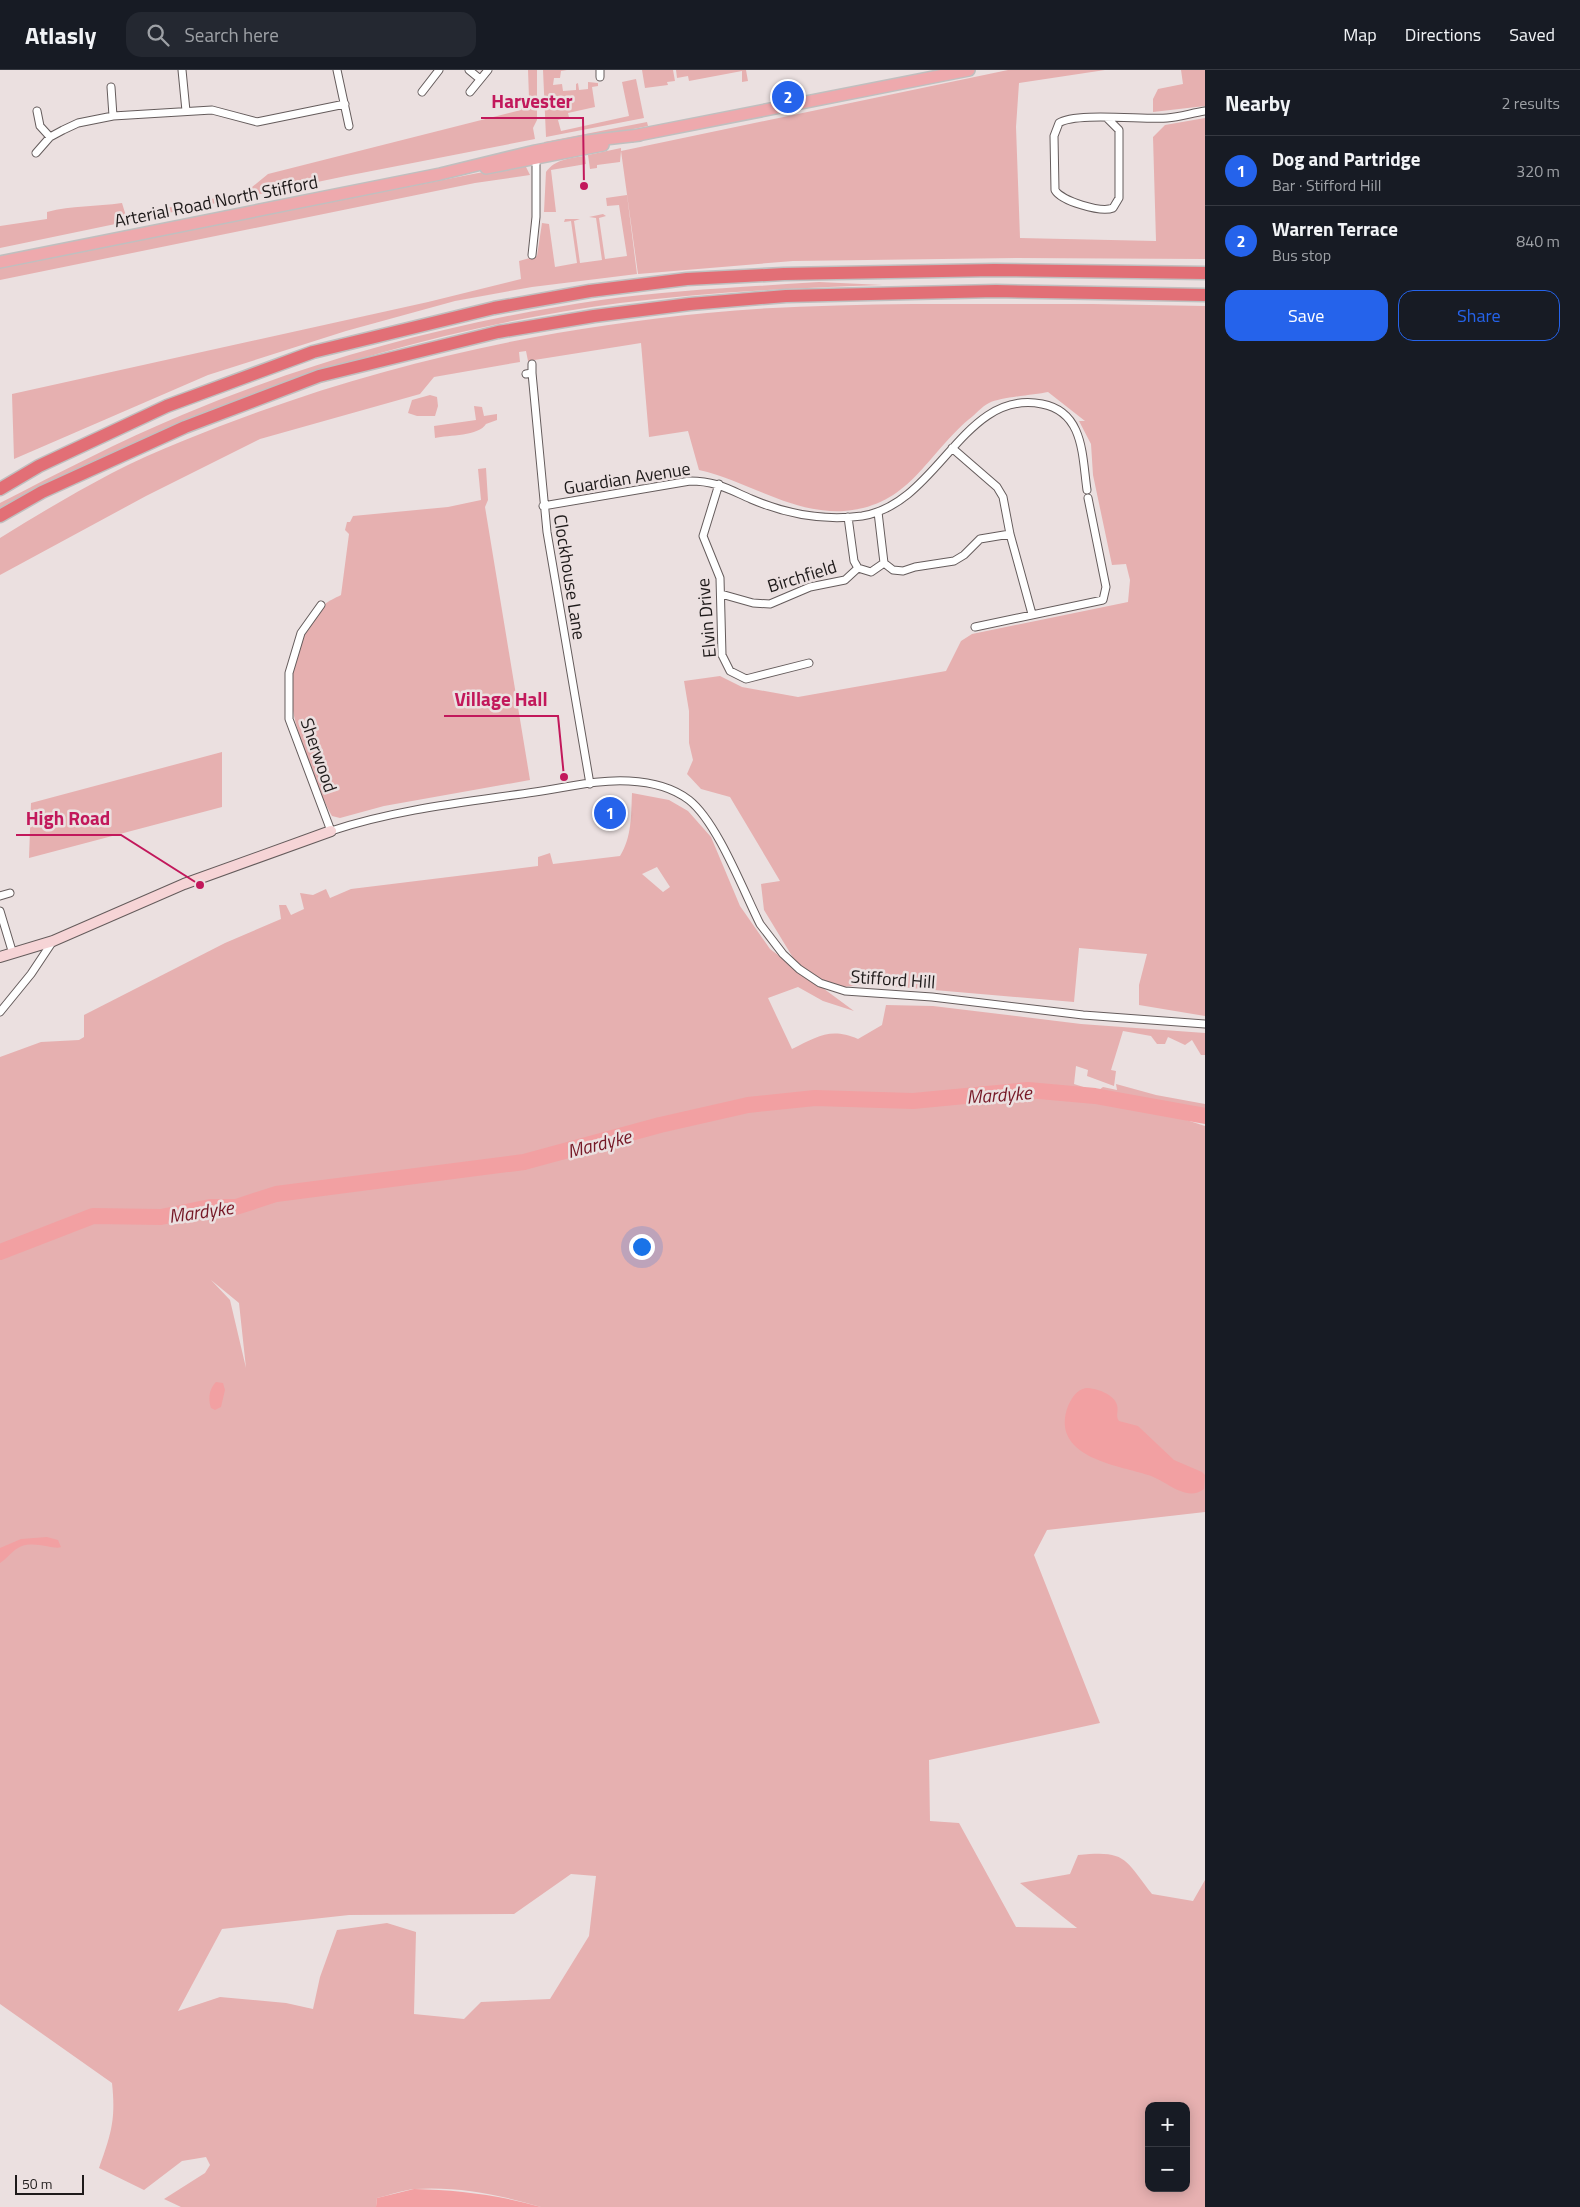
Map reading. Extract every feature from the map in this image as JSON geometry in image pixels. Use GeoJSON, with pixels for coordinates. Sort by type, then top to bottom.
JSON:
{"type":"FeatureCollection","features":[{"type":"Feature","properties":{"kind":"highway"},"geometry":{"type":"LineString","coordinates":[[0,489],[38,466],[167,406],[258,372],[313,352],[494,308],[590,291],[687,279],[784,274],[985,270],[1205,273]]}},
{"type":"Feature","properties":{"kind":"highway"},"geometry":{"type":"LineString","coordinates":[[0,516],[42,492],[185,427],[319,376],[508,330],[594,316],[690,304],[786,296],[996,291],[1205,295]]}},
{"type":"Feature","properties":{"kind":"highway"},"geometry":{"type":"LineString","coordinates":[[0,523],[42,492]]}},
{"type":"Feature","properties":{"kind":"main road","name":"Arterial Road North Stifford"},"geometry":{"type":"LineString","coordinates":[[440,174],[536,160],[640,134],[969,70]]}},
{"type":"Feature","properties":{"kind":"main road","name":"Arterial Road North Stifford"},"geometry":{"type":"LineString","coordinates":[[0,262],[440,174],[535,151],[587,141],[640,134]]}},
{"type":"Feature","properties":{"kind":"street"},"geometry":{"type":"LineString","coordinates":[[182,70],[186,111]]}},
{"type":"Feature","properties":{"kind":"street"},"geometry":{"type":"LineString","coordinates":[[336,70],[349,126]]}},
{"type":"Feature","properties":{"kind":"street"},"geometry":{"type":"LineString","coordinates":[[422,92],[438,70]]}},
{"type":"Feature","properties":{"kind":"street"},"geometry":{"type":"LineString","coordinates":[[469,70],[480,79]]}},
{"type":"Feature","properties":{"kind":"street"},"geometry":{"type":"LineString","coordinates":[[470,92],[488,70]]}},
{"type":"Feature","properties":{"kind":"street"},"geometry":{"type":"LineString","coordinates":[[111,87],[113,116]]}},
{"type":"Feature","properties":{"kind":"street"},"geometry":{"type":"LineString","coordinates":[[36,153],[50,137],[78,123],[113,116],[212,110],[257,122],[345,104]]}},
{"type":"Feature","properties":{"kind":"street"},"geometry":{"type":"LineString","coordinates":[[37,111],[40,126],[50,137]]}},
{"type":"Feature","properties":{"kind":"street"},"geometry":{"type":"LineString","coordinates":[[1107,118],[1119,130],[1120,198],[1115,206],[1108,210],[1102,210],[1059,196],[1054,187],[1054,136],[1057,126],[1065,120],[1107,118],[1167,118],[1205,111]]}},
{"type":"Feature","properties":{"kind":"street"},"geometry":{"type":"LineString","coordinates":[[1119,130],[1133,118]]}},
{"type":"Feature","properties":{"kind":"street"},"geometry":{"type":"LineString","coordinates":[[532,255],[536,217],[536,160]]}},
{"type":"Feature","properties":{"kind":"street","name":"Clockhouse Lane"},"geometry":{"type":"LineString","coordinates":[[532,364],[529,374],[544,506],[590,784]]}},
{"type":"Feature","properties":{"kind":"street","name":"Guardian Avenue"},"geometry":{"type":"LineString","coordinates":[[544,506],[690,481],[719,484],[780,510],[801,515],[848,517],[878,512],[913,492],[974,426],[1002,408],[1021,403],[1052,406],[1063,413],[1077,430],[1083,456],[1087,490]]}},
{"type":"Feature","properties":{"kind":"street"},"geometry":{"type":"LineString","coordinates":[[952,448],[997,487],[1008,511],[1010,534],[1032,614]]}},
{"type":"Feature","properties":{"kind":"street","name":"Elvin Drive"},"geometry":{"type":"LineString","coordinates":[[719,484],[703,536],[716,564],[720,578],[720,642],[722,655],[730,671],[746,679],[757,678],[808,663]]}},
{"type":"Feature","properties":{"kind":"street"},"geometry":{"type":"LineString","coordinates":[[975,627],[1103,600],[1106,587],[1088,498]]}},
{"type":"Feature","properties":{"kind":"street"},"geometry":{"type":"LineString","coordinates":[[878,512],[884,563],[893,570],[903,571],[915,567],[954,561],[964,555],[980,539],[1010,534]]}},
{"type":"Feature","properties":{"kind":"street","name":"Birchfield"},"geometry":{"type":"LineString","coordinates":[[848,517],[854,561],[858,568],[871,572],[884,563]]}},
{"type":"Feature","properties":{"kind":"street","name":"Birchfield"},"geometry":{"type":"LineString","coordinates":[[721,594],[753,603],[770,604],[810,587],[845,580],[858,568]]}},
{"type":"Feature","properties":{"kind":"street","name":"Sherwood"},"geometry":{"type":"LineString","coordinates":[[321,605],[301,633],[289,672],[289,719],[331,831]]}},
{"type":"Feature","properties":{"kind":"street","name":"Stifford Hill"},"geometry":{"type":"LineString","coordinates":[[331,831],[385,815],[590,784],[627,780],[658,785],[688,800],[708,820],[760,924],[770,938],[798,969],[828,987],[861,993],[932,996],[1083,1015],[1205,1024]]}},
{"type":"Feature","properties":{"kind":"street"},"geometry":{"type":"LineString","coordinates":[[0,957],[53,942],[184,884],[331,831]]}},
{"type":"Feature","properties":{"kind":"street"},"geometry":{"type":"LineString","coordinates":[[0,896],[10,893]]}},
{"type":"Feature","properties":{"kind":"street"},"geometry":{"type":"LineString","coordinates":[[0,911],[13,954]]}},
{"type":"Feature","properties":{"kind":"street"},"geometry":{"type":"LineString","coordinates":[[0,1012],[31,974],[53,942]]}},
{"type":"Feature","properties":{"kind":"shaded area"},"geometry":{"type":"Polygon","coordinates":[[[528,70],[537,70],[537,120],[533,128],[535,139],[0,248],[0,226],[47,219],[47,212],[66,208],[122,203],[126,216],[246,192],[268,174],[521,110],[522,99],[529,98],[528,70]]]}},
{"type":"Feature","properties":{"kind":"shaded area"},"geometry":{"type":"Polygon","coordinates":[[[543,70],[567,70],[561,71],[560,78],[554,78],[553,85],[562,84],[563,91],[576,90],[576,84],[578,83],[579,90],[588,89],[588,82],[598,83],[598,86],[592,87],[595,107],[568,113],[569,117],[558,120],[561,131],[629,116],[622,82],[636,79],[644,118],[546,137],[543,70]]]}},
{"type":"Feature","properties":{"kind":"shaded area"},"geometry":{"type":"Polygon","coordinates":[[[642,70],[673,70],[675,81],[667,82],[668,85],[645,88],[642,70]]]}},
{"type":"Feature","properties":{"kind":"shaded area"},"geometry":{"type":"Polygon","coordinates":[[[676,70],[746,70],[748,81],[742,82],[742,71],[689,81],[688,76],[677,78],[676,70]]]}},
{"type":"Feature","properties":{"kind":"shaded area"},"geometry":{"type":"Polygon","coordinates":[[[1008,70],[1105,70],[1019,83],[1016,127],[1020,238],[1156,241],[1153,137],[1165,125],[1205,118],[1205,259],[1016,258],[793,261],[638,274],[621,151],[1008,70]]]}},
{"type":"Feature","properties":{"kind":"shaded area"},"geometry":{"type":"Polygon","coordinates":[[[1181,70],[1205,70],[1205,106],[1153,112],[1153,99],[1158,89],[1183,84],[1181,70]]]}},
{"type":"Feature","properties":{"kind":"shaded area"},"geometry":{"type":"Polygon","coordinates":[[[647,122],[648,126],[545,147],[544,142],[647,122]]]}},
{"type":"Feature","properties":{"kind":"shaded area"},"geometry":{"type":"Polygon","coordinates":[[[621,148],[620,162],[597,165],[597,168],[590,169],[588,155],[621,148]]]}},
{"type":"Feature","properties":{"kind":"shaded area"},"geometry":{"type":"Polygon","coordinates":[[[585,156],[586,164],[551,170],[556,212],[544,212],[546,172],[554,164],[585,156]]]}},
{"type":"Feature","properties":{"kind":"shaded area"},"geometry":{"type":"Polygon","coordinates":[[[514,166],[526,167],[530,175],[475,183],[0,280],[0,267],[514,166]]]}},
{"type":"Feature","properties":{"kind":"shaded area"},"geometry":{"type":"Polygon","coordinates":[[[627,195],[637,274],[532,287],[455,301],[346,331],[208,375],[14,459],[12,394],[428,302],[521,279],[519,261],[537,256],[542,223],[549,224],[555,267],[577,263],[571,221],[564,222],[565,219],[580,219],[574,221],[580,263],[602,260],[596,218],[589,217],[603,214],[606,216],[599,218],[605,259],[627,256],[619,205],[607,206],[606,198],[627,195]]]}},
{"type":"Feature","properties":{"kind":"shaded area"},"geometry":{"type":"Polygon","coordinates":[[[819,282],[883,285],[751,291],[653,299],[538,316],[458,333],[378,354],[300,378],[223,406],[148,437],[73,472],[0,510],[0,503],[113,446],[182,415],[283,376],[387,344],[493,319],[601,300],[682,291],[819,282]]]}},
{"type":"Feature","properties":{"kind":"shaded area"},"geometry":{"type":"Polygon","coordinates":[[[913,304],[1205,306],[1205,1016],[1139,1005],[1139,985],[1147,954],[1079,948],[1074,1002],[865,984],[844,987],[820,979],[795,961],[764,910],[761,884],[780,881],[730,797],[701,789],[687,774],[693,760],[689,743],[689,711],[684,681],[720,676],[742,687],[798,697],[946,671],[961,641],[972,634],[1128,602],[1130,580],[1126,564],[1112,565],[1093,475],[1091,444],[1079,421],[1085,421],[1048,392],[1001,399],[986,404],[953,434],[914,478],[885,500],[866,507],[844,511],[825,511],[788,502],[735,481],[699,470],[688,431],[649,437],[641,343],[528,361],[526,351],[519,352],[520,362],[434,377],[420,394],[260,439],[146,496],[0,575],[0,538],[112,473],[184,440],[258,412],[368,376],[479,348],[592,327],[649,319],[758,309],[913,304]]]}},
{"type":"Feature","properties":{"kind":"shaded area"},"geometry":{"type":"Polygon","coordinates":[[[430,395],[437,397],[438,406],[435,416],[417,416],[408,413],[412,400],[430,395]]]}},
{"type":"Feature","properties":{"kind":"shaded area"},"geometry":{"type":"Polygon","coordinates":[[[474,406],[482,407],[484,416],[497,414],[497,420],[486,424],[477,431],[435,438],[434,426],[476,420],[474,406]]]}},
{"type":"Feature","properties":{"kind":"shaded area"},"geometry":{"type":"Polygon","coordinates":[[[486,468],[488,500],[485,507],[530,780],[384,806],[340,818],[332,816],[320,792],[302,745],[294,716],[291,692],[294,665],[309,626],[324,605],[341,595],[349,534],[345,530],[347,522],[350,522],[353,516],[448,507],[481,500],[478,469],[486,468]]]}},
{"type":"Feature","properties":{"kind":"shaded area"},"geometry":{"type":"Polygon","coordinates":[[[222,752],[222,807],[29,858],[31,803],[222,752]]]}},
{"type":"Feature","properties":{"kind":"shaded area"},"geometry":{"type":"Polygon","coordinates":[[[632,793],[669,800],[688,811],[711,837],[740,906],[770,949],[854,1011],[823,1001],[798,987],[768,998],[792,1049],[824,1035],[848,1035],[858,1039],[882,1025],[886,1005],[933,1006],[1081,1024],[1205,1033],[1205,1055],[1201,1055],[1192,1040],[1185,1045],[1168,1037],[1165,1044],[1157,1044],[1151,1036],[1123,1031],[1111,1070],[1116,1071],[1114,1086],[1087,1076],[1088,1070],[1076,1066],[1074,1084],[1205,1126],[1205,1512],[1047,1530],[1034,1555],[1100,1723],[929,1760],[930,1821],[959,1823],[1016,1927],[1077,1928],[1020,1883],[1070,1874],[1078,1855],[1106,1854],[1122,1859],[1152,1894],[1193,1901],[1205,1880],[1205,2207],[541,2207],[479,2192],[431,2188],[401,2191],[377,2198],[376,2207],[181,2207],[164,2199],[205,2173],[210,2165],[206,2157],[182,2161],[144,2190],[99,2168],[112,2127],[112,2083],[0,2004],[0,1057],[41,1042],[79,1040],[84,1037],[84,1015],[225,943],[281,919],[279,905],[286,905],[291,915],[304,909],[300,893],[313,895],[326,889],[330,898],[351,889],[538,866],[538,857],[550,853],[553,864],[620,856],[627,841],[631,818],[632,793]],[[657,867],[642,874],[663,892],[670,887],[657,867]],[[211,1280],[230,1300],[246,1368],[239,1303],[211,1280]],[[571,1874],[514,1914],[349,1915],[222,1929],[178,2011],[220,1997],[286,2003],[313,2009],[320,1977],[337,1930],[387,1923],[416,1932],[414,2014],[464,2019],[481,2002],[550,1999],[589,1936],[596,1876],[571,1874]]]}},
{"type":"Feature","properties":{"kind":"shaded area"},"geometry":{"type":"Polygon","coordinates":[[[1116,1084],[1156,1095],[1205,1104],[1205,1114],[1125,1099],[1099,1090],[1103,1087],[1117,1090],[1116,1084]]]}},
{"type":"Feature","properties":{"kind":"shaded area"},"geometry":{"type":"Polygon","coordinates":[[[216,1382],[223,1383],[225,1390],[221,1407],[215,1410],[211,1408],[209,1398],[216,1382]]]}},
{"type":"Feature","properties":{"kind":"shaded area"},"geometry":{"type":"Polygon","coordinates":[[[1086,1388],[1099,1390],[1109,1395],[1117,1405],[1119,1421],[1138,1426],[1174,1460],[1202,1472],[1205,1475],[1204,1489],[1197,1493],[1183,1492],[1148,1475],[1089,1456],[1077,1448],[1068,1437],[1065,1423],[1071,1400],[1077,1392],[1086,1388]]]}},
{"type":"Feature","properties":{"kind":"shaded area"},"geometry":{"type":"Polygon","coordinates":[[[47,1537],[58,1540],[61,1547],[33,1544],[22,1546],[0,1563],[0,1548],[21,1539],[47,1537]]]}},
{"type":"Feature","properties":{"kind":"shaded area"},"geometry":{"type":"Polygon","coordinates":[[[414,2189],[478,2194],[510,2199],[541,2207],[376,2207],[377,2198],[414,2189]]]}},
{"type":"Feature","properties":{"kind":"waterway","name":"Mardyke"},"geometry":{"type":"LineString","coordinates":[[0,1252],[93,1216],[161,1217],[210,1207],[236,1207],[276,1194],[524,1162],[660,1125],[748,1105],[815,1098],[913,1101],[1028,1090],[1095,1096],[1205,1116]]}},
{"type":"Feature","properties":{"kind":"place","name":"Warren Terrace"},"geometry":{"type":"Point","coordinates":[788,97]}},
{"type":"Feature","properties":{"kind":"place","name":"Harvester"},"geometry":{"type":"Point","coordinates":[584,186]}},
{"type":"Feature","properties":{"kind":"place","name":"Village Hall"},"geometry":{"type":"Point","coordinates":[564,777]}},
{"type":"Feature","properties":{"kind":"place","name":"Dog and Partridge"},"geometry":{"type":"Point","coordinates":[610,813]}},
{"type":"Feature","properties":{"kind":"place","name":"High Road"},"geometry":{"type":"Point","coordinates":[200,885]}}]}
